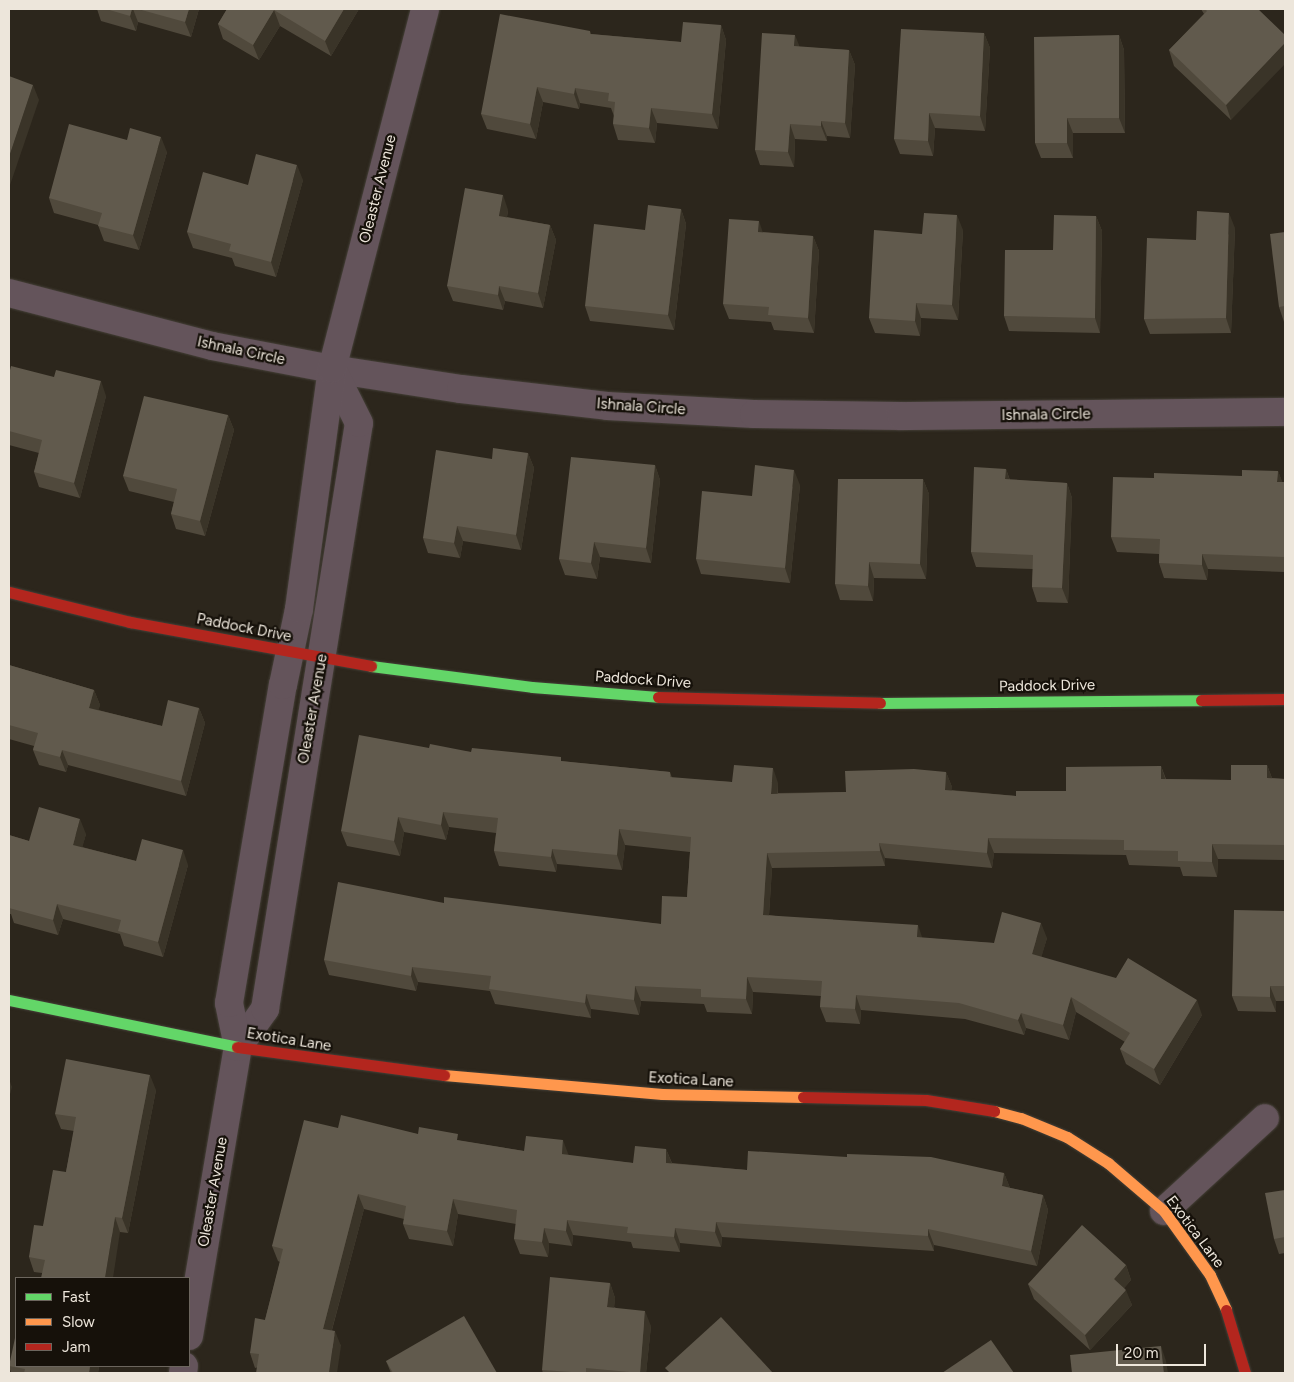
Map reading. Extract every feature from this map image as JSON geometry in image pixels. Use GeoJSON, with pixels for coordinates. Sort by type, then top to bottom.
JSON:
{"type":"FeatureCollection","features":[{"type":"Feature","properties":{"kind":"street","name":"Oleaster Avenue"},"geometry":{"type":"LineString","coordinates":[[190,1330],[238,1047],[229,1003],[289,652],[299,609],[332,369],[425,9]]}},
{"type":"Feature","properties":{"kind":"street","name":"Ishnala Circle"},"geometry":{"type":"LineString","coordinates":[[9,293],[202,344],[332,369],[461,390],[598,404],[754,414],[901,416],[1285,412]]}},
{"type":"Feature","properties":{"kind":"street","name":"Oleaster Avenue"},"geometry":{"type":"LineString","coordinates":[[238,1047],[265,1009],[359,423],[332,369]]}},
{"type":"Feature","properties":{"kind":"street","name":"Paddock Drive"},"geometry":{"type":"LineString","coordinates":[[9,592],[130,622],[321,658],[380,668],[532,687],[686,699],[840,703],[1285,699]]}},
{"type":"Feature","properties":{"kind":"street","name":"Exotica Lane"},"geometry":{"type":"LineString","coordinates":[[9,1000],[238,1047],[499,1082],[662,1094],[926,1100],[974,1106],[1021,1118],[1066,1137],[1108,1163],[1164,1211],[1210,1274],[1230,1319],[1246,1373]]}},
{"type":"Feature","properties":{"kind":"street"},"geometry":{"type":"LineString","coordinates":[[1164,1211],[1265,1118]]}},
{"type":"Feature","properties":{"kind":"building"},"geometry":{"type":"Polygon","coordinates":[[[106,9],[132,9],[130,16],[106,9]]]}},
{"type":"Feature","properties":{"kind":"building"},"geometry":{"type":"Polygon","coordinates":[[[138,9],[189,9],[185,22],[138,9]]]}},
{"type":"Feature","properties":{"kind":"building"},"geometry":{"type":"Polygon","coordinates":[[[227,9],[344,9],[325,41],[274,10],[253,45],[218,24],[227,9]]]}},
{"type":"Feature","properties":{"kind":"building"},"geometry":{"type":"Polygon","coordinates":[[[1205,9],[1258,9],[1285,35],[1285,43],[1226,105],[1169,50],[1207,11],[1205,9]]]}},
{"type":"Feature","properties":{"kind":"building"},"geometry":{"type":"Polygon","coordinates":[[[500,14],[590,31],[590,34],[681,42],[683,22],[721,25],[712,114],[651,108],[649,128],[613,124],[615,102],[608,101],[609,93],[575,88],[574,94],[537,87],[530,124],[481,114],[500,14]]]}},
{"type":"Feature","properties":{"kind":"building"},"geometry":{"type":"Polygon","coordinates":[[[901,29],[984,33],[980,116],[929,113],[928,141],[894,139],[901,29]]]}},
{"type":"Feature","properties":{"kind":"building"},"geometry":{"type":"Polygon","coordinates":[[[762,33],[795,35],[794,46],[849,50],[845,123],[821,121],[821,126],[790,124],[788,152],[755,150],[762,33]]]}},
{"type":"Feature","properties":{"kind":"building"},"geometry":{"type":"Polygon","coordinates":[[[1119,35],[1119,118],[1067,118],[1067,143],[1035,143],[1034,37],[1119,35]]]}},
{"type":"Feature","properties":{"kind":"building"},"geometry":{"type":"Polygon","coordinates":[[[9,76],[33,85],[9,157],[9,76]]]}},
{"type":"Feature","properties":{"kind":"building"},"geometry":{"type":"Polygon","coordinates":[[[69,124],[127,140],[130,128],[161,137],[133,235],[98,226],[102,213],[49,198],[69,124]]]}},
{"type":"Feature","properties":{"kind":"building"},"geometry":{"type":"Polygon","coordinates":[[[256,154],[297,165],[271,262],[229,251],[231,244],[187,232],[203,172],[248,185],[256,154]]]}},
{"type":"Feature","properties":{"kind":"building"},"geometry":{"type":"Polygon","coordinates":[[[465,188],[503,195],[499,216],[550,225],[538,293],[499,286],[498,295],[447,286],[465,188]]]}},
{"type":"Feature","properties":{"kind":"building"},"geometry":{"type":"Polygon","coordinates":[[[648,205],[681,209],[668,315],[585,306],[594,224],[645,230],[648,205]]]}},
{"type":"Feature","properties":{"kind":"building"},"geometry":{"type":"Polygon","coordinates":[[[1197,211],[1229,213],[1226,318],[1144,319],[1147,238],[1196,240],[1197,211]]]}},
{"type":"Feature","properties":{"kind":"building"},"geometry":{"type":"Polygon","coordinates":[[[924,213],[957,215],[952,305],[916,303],[915,321],[869,318],[874,230],[922,234],[924,213]]]}},
{"type":"Feature","properties":{"kind":"building"},"geometry":{"type":"Polygon","coordinates":[[[1054,215],[1096,216],[1095,318],[1004,316],[1005,250],[1053,250],[1054,215]]]}},
{"type":"Feature","properties":{"kind":"building"},"geometry":{"type":"Polygon","coordinates":[[[729,219],[759,221],[758,232],[813,236],[808,318],[768,315],[769,307],[723,304],[729,219]]]}},
{"type":"Feature","properties":{"kind":"building"},"geometry":{"type":"Polygon","coordinates":[[[1285,232],[1285,306],[1279,307],[1270,234],[1285,232]]]}},
{"type":"Feature","properties":{"kind":"building"},"geometry":{"type":"Polygon","coordinates":[[[11,366],[54,377],[56,370],[101,381],[74,483],[34,472],[42,440],[9,431],[9,374],[11,366]]]}},
{"type":"Feature","properties":{"kind":"building"},"geometry":{"type":"Polygon","coordinates":[[[144,396],[228,415],[200,521],[171,514],[177,489],[123,476],[144,396]]]}},
{"type":"Feature","properties":{"kind":"building"},"geometry":{"type":"Polygon","coordinates":[[[493,448],[528,453],[516,535],[457,526],[454,543],[423,538],[436,450],[492,459],[493,448]]]}},
{"type":"Feature","properties":{"kind":"building"},"geometry":{"type":"Polygon","coordinates":[[[571,457],[655,465],[646,548],[594,542],[591,563],[559,559],[571,457]]]}},
{"type":"Feature","properties":{"kind":"building"},"geometry":{"type":"Polygon","coordinates":[[[755,465],[794,470],[785,568],[696,559],[702,491],[752,496],[755,465]]]}},
{"type":"Feature","properties":{"kind":"building"},"geometry":{"type":"Polygon","coordinates":[[[974,467],[1006,469],[1005,479],[1067,483],[1062,588],[1032,587],[1033,555],[971,552],[974,467]]]}},
{"type":"Feature","properties":{"kind":"building"},"geometry":{"type":"Polygon","coordinates":[[[1242,470],[1278,471],[1277,482],[1285,482],[1285,557],[1202,554],[1202,565],[1159,563],[1160,539],[1111,537],[1113,477],[1154,478],[1154,473],[1242,476],[1242,470]]]}},
{"type":"Feature","properties":{"kind":"building"},"geometry":{"type":"Polygon","coordinates":[[[838,479],[923,479],[920,564],[869,562],[868,586],[835,584],[838,479]]]}},
{"type":"Feature","properties":{"kind":"building"},"geometry":{"type":"Polygon","coordinates":[[[9,665],[94,690],[89,708],[162,726],[168,700],[199,708],[181,781],[62,750],[60,757],[33,750],[38,733],[9,725],[9,665]]]}},
{"type":"Feature","properties":{"kind":"building"},"geometry":{"type":"Polygon","coordinates":[[[359,735],[429,748],[430,744],[471,752],[472,748],[561,757],[561,761],[670,772],[670,777],[732,782],[734,765],[773,768],[771,794],[846,792],[845,771],[914,769],[946,772],[945,790],[1016,796],[1016,791],[1066,791],[1066,767],[1161,766],[1161,779],[1231,780],[1231,765],[1267,765],[1267,778],[1285,779],[1285,845],[1212,844],[1212,862],[1178,861],[1178,851],[1124,850],[1124,840],[988,838],[987,853],[879,843],[880,851],[767,853],[763,915],[918,925],[917,937],[994,943],[1002,912],[1041,923],[1032,954],[1116,978],[1128,958],[1197,1000],[1154,1069],[1120,1049],[1130,1033],[1071,997],[1063,1025],[1021,1013],[1018,1020],[959,1003],[856,995],[855,1009],[820,1007],[822,981],[747,977],[746,999],[701,997],[701,989],[635,986],[634,1000],[586,994],[585,1003],[489,989],[491,976],[412,967],[411,976],[324,960],[338,882],[444,903],[444,897],[661,924],[662,896],[687,897],[691,837],[619,829],[617,855],[552,849],[551,857],[494,851],[498,818],[443,812],[441,825],[398,817],[394,841],[341,831],[359,735]]]}},
{"type":"Feature","properties":{"kind":"building"},"geometry":{"type":"Polygon","coordinates":[[[39,807],[80,819],[73,845],[136,861],[142,839],[183,850],[158,942],[118,931],[121,920],[57,904],[53,920],[9,908],[9,835],[29,841],[39,807]]]}},
{"type":"Feature","properties":{"kind":"building"},"geometry":{"type":"Polygon","coordinates":[[[1234,910],[1285,911],[1285,986],[1270,986],[1270,997],[1232,996],[1234,910]]]}},
{"type":"Feature","properties":{"kind":"building"},"geometry":{"type":"Polygon","coordinates":[[[66,1059],[150,1075],[122,1218],[115,1217],[105,1277],[41,1277],[45,1260],[29,1257],[34,1225],[43,1226],[53,1170],[66,1172],[76,1117],[55,1114],[66,1059]]]}},
{"type":"Feature","properties":{"kind":"building"},"geometry":{"type":"Polygon","coordinates":[[[341,1115],[418,1134],[419,1127],[458,1134],[457,1140],[524,1151],[526,1136],[563,1140],[562,1154],[633,1163],[635,1146],[666,1149],[666,1163],[747,1170],[748,1151],[847,1157],[847,1154],[931,1157],[1004,1173],[1002,1186],[1043,1195],[1031,1251],[928,1229],[928,1236],[716,1222],[715,1232],[675,1228],[674,1237],[627,1233],[628,1227],[567,1220],[566,1231],[544,1228],[542,1242],[514,1239],[517,1210],[453,1199],[447,1231],[403,1224],[406,1206],[358,1194],[323,1329],[335,1331],[329,1373],[256,1373],[259,1354],[250,1353],[255,1318],[265,1320],[283,1249],[272,1246],[304,1120],[338,1128],[341,1115]]]}},
{"type":"Feature","properties":{"kind":"building"},"geometry":{"type":"Polygon","coordinates":[[[1285,1190],[1285,1237],[1274,1239],[1265,1193],[1285,1190]]]}},
{"type":"Feature","properties":{"kind":"building"},"geometry":{"type":"Polygon","coordinates":[[[1082,1225],[1126,1265],[1114,1279],[1126,1290],[1085,1335],[1028,1284],[1082,1225]]]}},
{"type":"Feature","properties":{"kind":"building"},"geometry":{"type":"Polygon","coordinates":[[[550,1277],[610,1283],[607,1307],[645,1311],[640,1373],[586,1368],[586,1373],[542,1370],[550,1277]]]}},
{"type":"Feature","properties":{"kind":"building"},"geometry":{"type":"Polygon","coordinates":[[[464,1316],[497,1373],[393,1373],[386,1361],[464,1316]]]}},
{"type":"Feature","properties":{"kind":"building"},"geometry":{"type":"Polygon","coordinates":[[[721,1317],[773,1373],[670,1373],[665,1368],[721,1317]]]}},
{"type":"Feature","properties":{"kind":"building"},"geometry":{"type":"Polygon","coordinates":[[[15,1338],[15,1367],[90,1367],[89,1373],[24,1373],[25,1369],[9,1366],[15,1338]]]}},
{"type":"Feature","properties":{"kind":"building"},"geometry":{"type":"Polygon","coordinates":[[[991,1340],[1014,1373],[942,1373],[991,1340]]]}},
{"type":"Feature","properties":{"kind":"building"},"geometry":{"type":"Polygon","coordinates":[[[1161,1346],[1164,1373],[1072,1373],[1070,1355],[1161,1346]]]}},
{"type":"Feature","properties":{"kind":"traffic: fast"},"geometry":{"type":"LineString","coordinates":[[371,666],[532,687],[658,697]]}},
{"type":"Feature","properties":{"kind":"traffic: fast"},"geometry":{"type":"LineString","coordinates":[[880,703],[1201,700]]}},
{"type":"Feature","properties":{"kind":"traffic: fast"},"geometry":{"type":"LineString","coordinates":[[9,1000],[237,1047]]}},
{"type":"Feature","properties":{"kind":"traffic: slow"},"geometry":{"type":"LineString","coordinates":[[444,1075],[662,1094],[803,1097]]}},
{"type":"Feature","properties":{"kind":"traffic: slow"},"geometry":{"type":"LineString","coordinates":[[994,1111],[1021,1118],[1067,1137],[1108,1163],[1164,1211],[1210,1275],[1226,1310]]}},
{"type":"Feature","properties":{"kind":"traffic: jam"},"geometry":{"type":"LineString","coordinates":[[9,592],[130,622],[371,666]]}},
{"type":"Feature","properties":{"kind":"traffic: jam"},"geometry":{"type":"LineString","coordinates":[[658,697],[880,703]]}},
{"type":"Feature","properties":{"kind":"traffic: jam"},"geometry":{"type":"LineString","coordinates":[[1201,700],[1285,699]]}},
{"type":"Feature","properties":{"kind":"traffic: jam"},"geometry":{"type":"LineString","coordinates":[[237,1047],[444,1075]]}},
{"type":"Feature","properties":{"kind":"traffic: jam"},"geometry":{"type":"LineString","coordinates":[[803,1097],[926,1100],[994,1111]]}},
{"type":"Feature","properties":{"kind":"traffic: jam"},"geometry":{"type":"LineString","coordinates":[[1226,1310],[1245,1373]]}}]}
